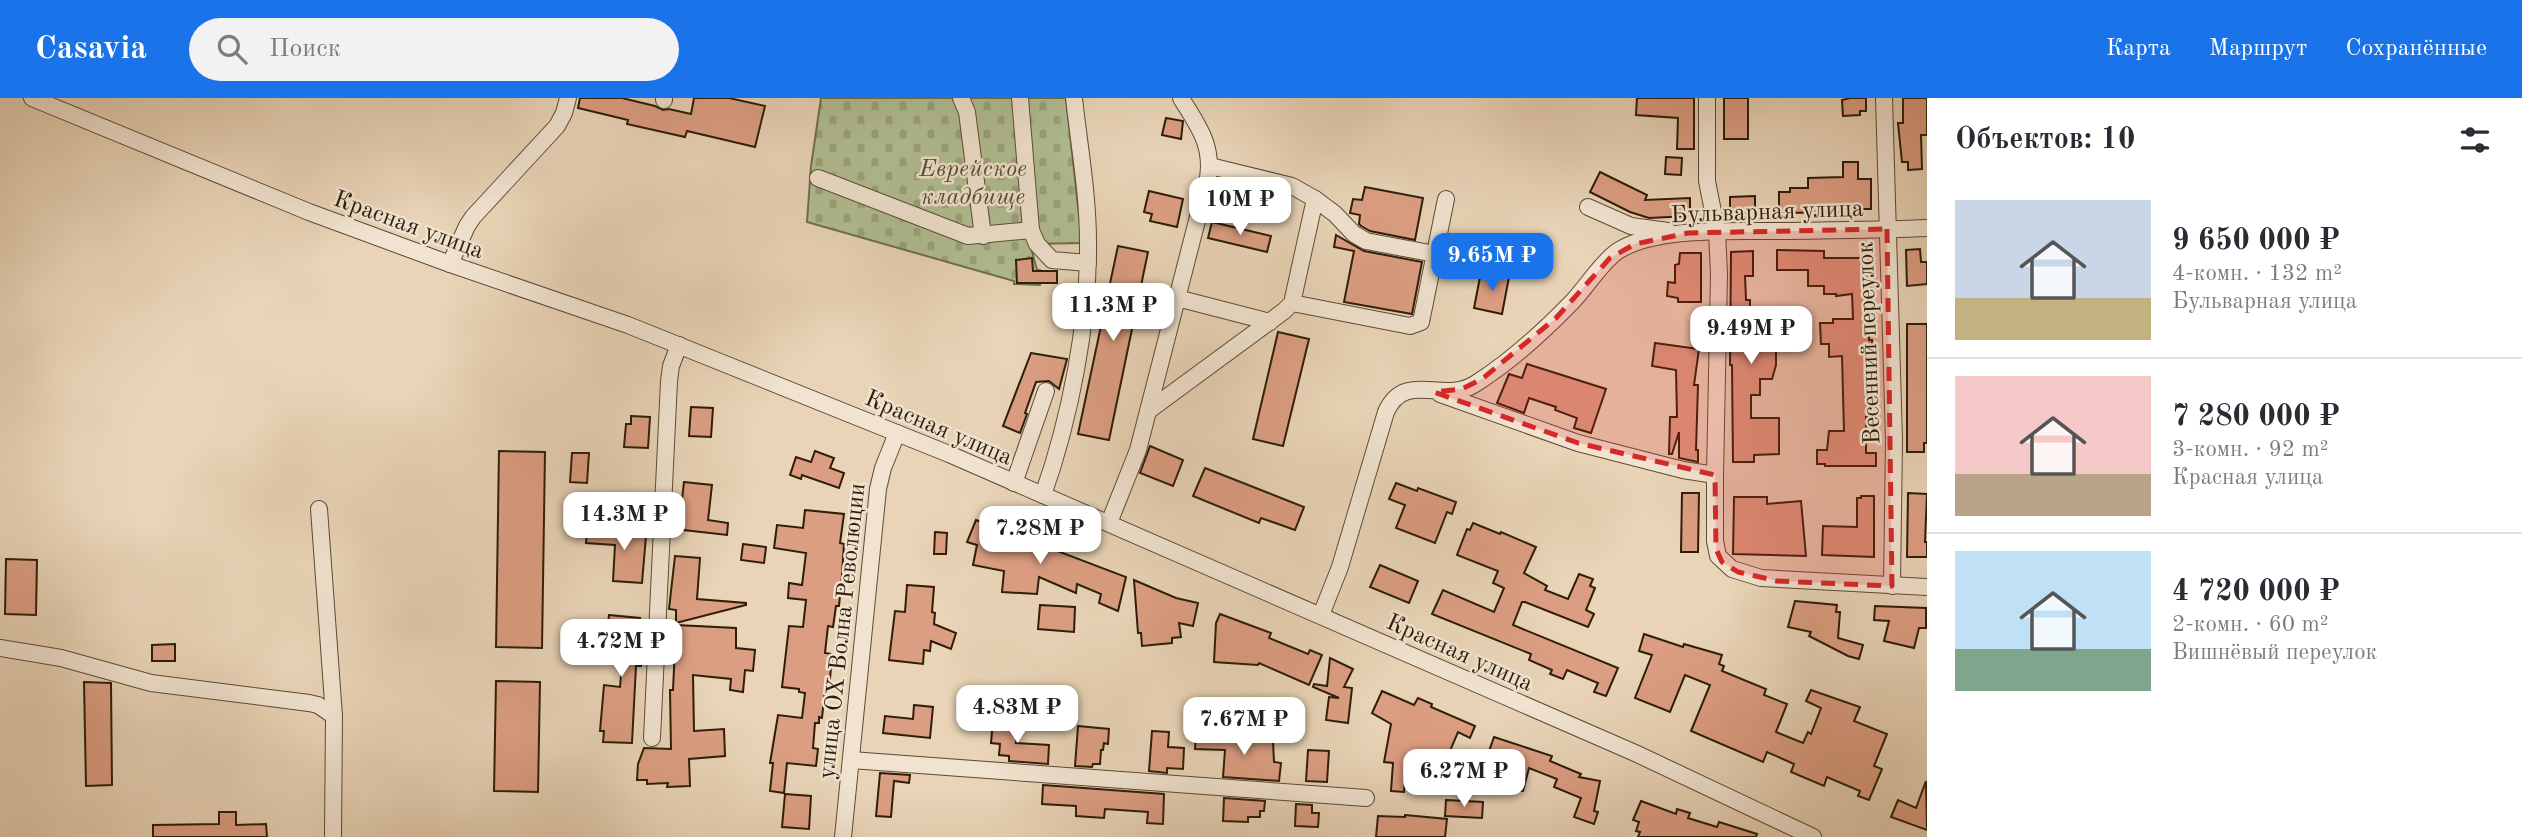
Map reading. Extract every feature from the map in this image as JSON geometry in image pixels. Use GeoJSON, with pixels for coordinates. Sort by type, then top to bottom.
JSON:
{"type":"FeatureCollection","features":[{"type":"Feature","properties":{"kind":"street","name":"Красная улица"},"geometry":{"type":"LineString","coordinates":[[32,98],[309,212],[679,345],[897,433],[1321,615],[1693,779],[1813,837]]}},
{"type":"Feature","properties":{"kind":"street"},"geometry":{"type":"LineString","coordinates":[[450,264],[467,226],[556,126],[564,113],[568,98]]}},
{"type":"Feature","properties":{"kind":"street"},"geometry":{"type":"LineString","coordinates":[[961,98],[967,112],[983,236]]}},
{"type":"Feature","properties":{"kind":"street"},"geometry":{"type":"LineString","coordinates":[[1020,98],[1031,230],[1037,244],[1052,260],[1088,263]]}},
{"type":"Feature","properties":{"kind":"street"},"geometry":{"type":"LineString","coordinates":[[1043,495],[1064,424],[1084,313],[1088,263],[1087,217],[1074,98]]}},
{"type":"Feature","properties":{"kind":"street"},"geometry":{"type":"LineString","coordinates":[[1109,523],[1138,450],[1210,166],[1206,140],[1181,98]]}},
{"type":"Feature","properties":{"kind":"street"},"geometry":{"type":"LineString","coordinates":[[1707,98],[1707,181],[1717,232],[1719,274],[1716,549],[1723,562],[1748,576],[1777,581],[1927,587]]}},
{"type":"Feature","properties":{"kind":"street","name":"Весенний переулок"},"geometry":{"type":"LineString","coordinates":[[1884,98],[1894,452],[1892,586]]}},
{"type":"Feature","properties":{"kind":"street"},"geometry":{"type":"LineString","coordinates":[[1210,166],[1292,187],[1315,199],[1335,214],[1354,234],[1366,241],[1435,254]]}},
{"type":"Feature","properties":{"kind":"street"},"geometry":{"type":"LineString","coordinates":[[818,178],[968,236],[1031,230]]}},
{"type":"Feature","properties":{"kind":"street"},"geometry":{"type":"LineString","coordinates":[[1148,411],[1292,303],[1315,199]]}},
{"type":"Feature","properties":{"kind":"street"},"geometry":{"type":"LineString","coordinates":[[1292,303],[1416,326],[1423,318],[1446,199]]}},
{"type":"Feature","properties":{"kind":"street"},"geometry":{"type":"LineString","coordinates":[[1588,207],[1640,229],[1688,233]]}},
{"type":"Feature","properties":{"kind":"street","name":"Бульварная улица"},"geometry":{"type":"LineString","coordinates":[[1321,615],[1340,567],[1390,403],[1403,391],[1450,391],[1472,386],[1556,318],[1617,252],[1634,244],[1688,233],[1927,228]]}},
{"type":"Feature","properties":{"kind":"street"},"geometry":{"type":"LineString","coordinates":[[1177,298],[1270,322]]}},
{"type":"Feature","properties":{"kind":"street"},"geometry":{"type":"LineString","coordinates":[[652,738],[669,381],[679,345]]}},
{"type":"Feature","properties":{"kind":"street"},"geometry":{"type":"LineString","coordinates":[[1014,483],[1046,391]]}},
{"type":"Feature","properties":{"kind":"street"},"geometry":{"type":"LineString","coordinates":[[1434,391],[1578,443],[1683,470],[1715,475]]}},
{"type":"Feature","properties":{"kind":"street","name":"улица ОХ Волна Революции"},"geometry":{"type":"LineString","coordinates":[[843,837],[878,489],[897,433]]}},
{"type":"Feature","properties":{"kind":"street"},"geometry":{"type":"LineString","coordinates":[[318,509],[334,716],[333,837]]}},
{"type":"Feature","properties":{"kind":"street"},"geometry":{"type":"LineString","coordinates":[[0,648],[61,658],[151,683],[309,703],[318,705],[334,716]]}},
{"type":"Feature","properties":{"kind":"street"},"geometry":{"type":"LineString","coordinates":[[850,760],[1366,798]]}},
{"type":"Feature","properties":{"kind":"highlighted area"},"geometry":{"type":"Polygon","coordinates":[[[1887,229],[1892,586],[1777,581],[1738,572],[1722,562],[1716,549],[1715,475],[1578,443],[1434,392],[1462,389],[1482,379],[1556,318],[1610,258],[1635,244],[1688,233],[1887,229]]]}},
{"type":"Feature","properties":{"kind":"green space","name":"Еврейское кладбище"},"geometry":{"type":"Polygon","coordinates":[[[821,98],[1066,98],[1082,243],[1030,244],[1037,270],[1040,270],[1040,285],[1014,284],[1014,281],[807,222],[811,166],[821,98]]]}},
{"type":"Feature","properties":{"kind":"building"},"geometry":{"type":"Polygon","coordinates":[[[580,98],[622,98],[663,110],[691,114],[694,98],[729,98],[765,106],[755,147],[687,131],[685,137],[627,124],[628,120],[578,108],[580,98]]]}},
{"type":"Feature","properties":{"kind":"building"},"geometry":{"type":"Polygon","coordinates":[[[1637,98],[1694,98],[1694,149],[1677,149],[1678,118],[1636,115],[1637,98]]]}},
{"type":"Feature","properties":{"kind":"building"},"geometry":{"type":"Polygon","coordinates":[[[1724,98],[1748,98],[1748,139],[1724,139],[1724,98]]]}},
{"type":"Feature","properties":{"kind":"building"},"geometry":{"type":"Polygon","coordinates":[[[1866,98],[1866,111],[1860,111],[1860,115],[1843,116],[1842,100],[1866,98]]]}},
{"type":"Feature","properties":{"kind":"building"},"geometry":{"type":"Polygon","coordinates":[[[1903,98],[1927,98],[1927,135],[1921,135],[1922,169],[1908,170],[1908,162],[1902,162],[1898,123],[1903,123],[1903,98]]]}},
{"type":"Feature","properties":{"kind":"building"},"geometry":{"type":"Polygon","coordinates":[[[1166,118],[1183,121],[1181,139],[1162,135],[1166,118]]]}},
{"type":"Feature","properties":{"kind":"building"},"geometry":{"type":"Polygon","coordinates":[[[1666,157],[1682,158],[1681,175],[1665,174],[1666,157]]]}},
{"type":"Feature","properties":{"kind":"building"},"geometry":{"type":"Polygon","coordinates":[[[1843,162],[1858,162],[1858,179],[1871,179],[1871,209],[1854,209],[1854,212],[1779,213],[1779,192],[1790,192],[1790,188],[1808,188],[1808,178],[1843,177],[1843,162]]]}},
{"type":"Feature","properties":{"kind":"building"},"geometry":{"type":"Polygon","coordinates":[[[1600,172],[1647,195],[1645,200],[1690,198],[1690,216],[1649,218],[1630,212],[1590,192],[1600,172]]]}},
{"type":"Feature","properties":{"kind":"building"},"geometry":{"type":"Polygon","coordinates":[[[1365,187],[1423,198],[1415,240],[1370,231],[1359,224],[1360,215],[1350,213],[1353,199],[1362,200],[1365,187]]]}},
{"type":"Feature","properties":{"kind":"building"},"geometry":{"type":"Polygon","coordinates":[[[1149,191],[1183,199],[1177,227],[1150,221],[1152,214],[1144,212],[1149,191]]]}},
{"type":"Feature","properties":{"kind":"building"},"geometry":{"type":"Polygon","coordinates":[[[1755,196],[1755,213],[1730,214],[1730,197],[1755,196]]]}},
{"type":"Feature","properties":{"kind":"building"},"geometry":{"type":"Polygon","coordinates":[[[1212,222],[1271,236],[1267,252],[1208,238],[1212,222]]]}},
{"type":"Feature","properties":{"kind":"building"},"geometry":{"type":"Polygon","coordinates":[[[1336,235],[1364,251],[1422,262],[1412,314],[1344,302],[1354,251],[1334,247],[1336,235]]]}},
{"type":"Feature","properties":{"kind":"building"},"geometry":{"type":"Polygon","coordinates":[[[1118,246],[1148,252],[1109,440],[1078,434],[1118,246]]]}},
{"type":"Feature","properties":{"kind":"building"},"geometry":{"type":"Polygon","coordinates":[[[1920,249],[1921,262],[1927,262],[1927,284],[1907,286],[1906,250],[1920,249]]]}},
{"type":"Feature","properties":{"kind":"building"},"geometry":{"type":"Polygon","coordinates":[[[1777,250],[1824,251],[1824,258],[1869,258],[1872,316],[1869,316],[1869,340],[1872,340],[1872,357],[1867,357],[1871,417],[1866,417],[1866,453],[1876,453],[1876,466],[1817,464],[1817,450],[1827,450],[1829,431],[1844,431],[1842,356],[1829,357],[1829,344],[1821,344],[1820,323],[1833,323],[1833,319],[1853,319],[1852,294],[1824,294],[1824,286],[1808,286],[1808,270],[1777,270],[1777,250]]]}},
{"type":"Feature","properties":{"kind":"building"},"geometry":{"type":"Polygon","coordinates":[[[1753,251],[1753,276],[1745,276],[1746,300],[1750,300],[1750,321],[1793,320],[1793,334],[1776,334],[1776,365],[1772,379],[1760,379],[1760,395],[1751,395],[1751,418],[1779,418],[1779,454],[1754,455],[1754,462],[1733,462],[1731,252],[1753,251]]]}},
{"type":"Feature","properties":{"kind":"building"},"geometry":{"type":"Polygon","coordinates":[[[1680,253],[1701,253],[1701,302],[1678,302],[1678,298],[1667,296],[1668,282],[1675,283],[1675,265],[1679,264],[1680,253]]]}},
{"type":"Feature","properties":{"kind":"building"},"geometry":{"type":"Polygon","coordinates":[[[1032,258],[1033,271],[1057,271],[1057,283],[1017,283],[1016,260],[1032,258]]]}},
{"type":"Feature","properties":{"kind":"building"},"geometry":{"type":"Polygon","coordinates":[[[1481,272],[1509,277],[1502,314],[1474,308],[1481,272]]]}},
{"type":"Feature","properties":{"kind":"building"},"geometry":{"type":"Polygon","coordinates":[[[1907,324],[1927,324],[1927,443],[1924,443],[1924,452],[1907,452],[1907,324]]]}},
{"type":"Feature","properties":{"kind":"building"},"geometry":{"type":"Polygon","coordinates":[[[1278,332],[1309,339],[1283,446],[1253,439],[1278,332]]]}},
{"type":"Feature","properties":{"kind":"building"},"geometry":{"type":"Polygon","coordinates":[[[1655,343],[1699,349],[1694,385],[1698,385],[1698,462],[1679,458],[1679,432],[1672,454],[1669,454],[1670,417],[1677,417],[1676,370],[1652,366],[1655,343]]]}},
{"type":"Feature","properties":{"kind":"building"},"geometry":{"type":"Polygon","coordinates":[[[1031,353],[1067,359],[1059,389],[1049,381],[1036,382],[1020,433],[1003,426],[1031,353]]]}},
{"type":"Feature","properties":{"kind":"building"},"geometry":{"type":"Polygon","coordinates":[[[1527,364],[1606,389],[1591,433],[1574,428],[1577,418],[1529,398],[1524,413],[1497,403],[1509,374],[1522,378],[1527,364]]]}},
{"type":"Feature","properties":{"kind":"building"},"geometry":{"type":"Polygon","coordinates":[[[691,407],[713,408],[711,437],[689,436],[691,407]]]}},
{"type":"Feature","properties":{"kind":"building"},"geometry":{"type":"Polygon","coordinates":[[[631,416],[650,417],[648,448],[624,447],[626,424],[631,424],[631,416]]]}},
{"type":"Feature","properties":{"kind":"building"},"geometry":{"type":"Polygon","coordinates":[[[1150,446],[1183,460],[1173,486],[1140,473],[1150,446]]]}},
{"type":"Feature","properties":{"kind":"building"},"geometry":{"type":"Polygon","coordinates":[[[499,451],[545,452],[542,648],[496,647],[499,451]]]}},
{"type":"Feature","properties":{"kind":"building"},"geometry":{"type":"Polygon","coordinates":[[[815,451],[834,458],[830,468],[844,473],[839,488],[802,475],[801,479],[790,475],[796,457],[811,462],[815,451]]]}},
{"type":"Feature","properties":{"kind":"building"},"geometry":{"type":"Polygon","coordinates":[[[572,453],[589,453],[587,483],[570,482],[572,453]]]}},
{"type":"Feature","properties":{"kind":"building"},"geometry":{"type":"Polygon","coordinates":[[[1205,468],[1304,507],[1295,530],[1261,518],[1259,523],[1193,496],[1205,468]]]}},
{"type":"Feature","properties":{"kind":"building"},"geometry":{"type":"Polygon","coordinates":[[[684,482],[712,485],[708,520],[728,523],[727,535],[675,529],[676,516],[680,517],[684,482]]]}},
{"type":"Feature","properties":{"kind":"building"},"geometry":{"type":"Polygon","coordinates":[[[1396,483],[1456,502],[1452,514],[1447,512],[1435,543],[1396,528],[1405,505],[1389,499],[1396,483]]]}},
{"type":"Feature","properties":{"kind":"building"},"geometry":{"type":"Polygon","coordinates":[[[1682,493],[1699,493],[1698,552],[1681,552],[1682,493]]]}},
{"type":"Feature","properties":{"kind":"building"},"geometry":{"type":"Polygon","coordinates":[[[1908,493],[1927,494],[1927,557],[1907,557],[1908,493]]]}},
{"type":"Feature","properties":{"kind":"building"},"geometry":{"type":"Polygon","coordinates":[[[1874,496],[1874,557],[1822,555],[1823,526],[1857,527],[1857,498],[1874,496]]]}},
{"type":"Feature","properties":{"kind":"building"},"geometry":{"type":"Polygon","coordinates":[[[1734,497],[1767,497],[1767,504],[1801,501],[1806,556],[1733,554],[1734,497]]]}},
{"type":"Feature","properties":{"kind":"building"},"geometry":{"type":"Polygon","coordinates":[[[805,510],[844,514],[840,543],[844,544],[842,575],[839,606],[836,606],[833,627],[828,626],[825,653],[832,654],[830,679],[826,679],[822,718],[819,717],[819,723],[815,723],[813,748],[818,749],[816,766],[787,763],[784,793],[770,791],[773,763],[770,763],[778,715],[802,718],[805,693],[799,692],[799,689],[782,687],[789,626],[803,627],[806,600],[788,598],[789,583],[802,585],[806,553],[774,548],[777,525],[803,528],[805,510]]]}},
{"type":"Feature","properties":{"kind":"building"},"geometry":{"type":"Polygon","coordinates":[[[976,520],[1126,577],[1118,611],[1099,603],[1101,594],[1077,584],[1076,593],[1039,577],[1037,594],[1002,592],[1004,571],[973,565],[977,545],[967,542],[976,520]]]}},
{"type":"Feature","properties":{"kind":"building"},"geometry":{"type":"Polygon","coordinates":[[[1473,523],[1536,547],[1524,573],[1547,586],[1545,590],[1568,599],[1579,574],[1593,579],[1590,586],[1595,588],[1586,610],[1594,614],[1588,627],[1525,602],[1522,602],[1513,625],[1618,668],[1606,696],[1594,692],[1598,683],[1567,670],[1563,679],[1550,674],[1552,670],[1529,660],[1531,654],[1432,614],[1443,590],[1494,612],[1504,588],[1493,583],[1498,571],[1457,555],[1467,529],[1470,530],[1473,523]]]}},
{"type":"Feature","properties":{"kind":"building"},"geometry":{"type":"Polygon","coordinates":[[[626,526],[642,527],[641,536],[646,536],[642,583],[613,581],[615,545],[586,543],[587,530],[625,532],[626,526]]]}},
{"type":"Feature","properties":{"kind":"building"},"geometry":{"type":"Polygon","coordinates":[[[935,532],[947,533],[946,554],[934,554],[935,532]]]}},
{"type":"Feature","properties":{"kind":"building"},"geometry":{"type":"Polygon","coordinates":[[[743,544],[766,547],[764,563],[741,560],[743,544]]]}},
{"type":"Feature","properties":{"kind":"building"},"geometry":{"type":"Polygon","coordinates":[[[675,556],[700,558],[697,599],[746,605],[676,623],[676,610],[669,609],[675,556]]]}},
{"type":"Feature","properties":{"kind":"building"},"geometry":{"type":"Polygon","coordinates":[[[6,559],[37,560],[36,615],[5,614],[6,559]]]}},
{"type":"Feature","properties":{"kind":"building"},"geometry":{"type":"Polygon","coordinates":[[[1380,565],[1418,581],[1409,603],[1370,587],[1380,565]]]}},
{"type":"Feature","properties":{"kind":"building"},"geometry":{"type":"Polygon","coordinates":[[[1134,580],[1176,598],[1198,603],[1193,626],[1179,623],[1181,637],[1172,638],[1172,643],[1142,646],[1141,633],[1138,633],[1134,580]]]}},
{"type":"Feature","properties":{"kind":"building"},"geometry":{"type":"Polygon","coordinates":[[[907,585],[934,587],[934,624],[956,633],[951,649],[931,641],[930,651],[924,650],[923,664],[889,660],[895,611],[905,612],[907,585]]]}},
{"type":"Feature","properties":{"kind":"building"},"geometry":{"type":"Polygon","coordinates":[[[1795,601],[1837,605],[1836,612],[1840,612],[1838,638],[1863,645],[1859,659],[1809,636],[1811,632],[1788,627],[1795,601]]]}},
{"type":"Feature","properties":{"kind":"building"},"geometry":{"type":"Polygon","coordinates":[[[1040,605],[1075,607],[1074,632],[1038,629],[1040,605]]]}},
{"type":"Feature","properties":{"kind":"building"},"geometry":{"type":"Polygon","coordinates":[[[1875,606],[1926,608],[1926,628],[1919,628],[1914,648],[1884,641],[1889,621],[1874,620],[1875,606]]]}},
{"type":"Feature","properties":{"kind":"building"},"geometry":{"type":"Polygon","coordinates":[[[1220,614],[1271,633],[1269,638],[1308,654],[1310,650],[1322,655],[1309,685],[1259,663],[1214,662],[1216,623],[1220,614]]]}},
{"type":"Feature","properties":{"kind":"building"},"geometry":{"type":"Polygon","coordinates":[[[609,615],[640,618],[637,649],[643,649],[641,666],[636,666],[632,743],[603,742],[604,731],[600,731],[604,685],[620,687],[622,662],[604,660],[609,615]]]}},
{"type":"Feature","properties":{"kind":"building"},"geometry":{"type":"Polygon","coordinates":[[[676,625],[736,628],[736,648],[755,650],[753,671],[745,670],[743,692],[730,690],[731,679],[693,675],[694,731],[724,729],[725,756],[689,759],[690,786],[667,787],[668,783],[647,784],[647,780],[637,780],[638,764],[644,748],[671,749],[670,690],[673,690],[676,625]]]}},
{"type":"Feature","properties":{"kind":"building"},"geometry":{"type":"Polygon","coordinates":[[[1644,634],[1683,647],[1684,644],[1722,655],[1719,664],[1724,666],[1722,671],[1766,689],[1764,695],[1787,704],[1776,732],[1803,743],[1808,732],[1811,734],[1821,708],[1806,701],[1811,690],[1860,707],[1854,721],[1887,734],[1874,766],[1882,769],[1869,800],[1858,796],[1860,791],[1827,777],[1824,786],[1791,772],[1794,764],[1767,752],[1763,762],[1691,731],[1710,685],[1685,675],[1670,712],[1635,698],[1652,655],[1639,651],[1644,634]]]}},
{"type":"Feature","properties":{"kind":"building"},"geometry":{"type":"Polygon","coordinates":[[[175,644],[175,661],[152,661],[152,645],[175,644]]]}},
{"type":"Feature","properties":{"kind":"building"},"geometry":{"type":"Polygon","coordinates":[[[1330,658],[1353,669],[1344,687],[1352,688],[1348,723],[1326,720],[1329,697],[1339,698],[1313,687],[1314,684],[1327,686],[1330,658]]]}},
{"type":"Feature","properties":{"kind":"building"},"geometry":{"type":"Polygon","coordinates":[[[496,681],[540,682],[538,792],[494,791],[496,681]]]}},
{"type":"Feature","properties":{"kind":"building"},"geometry":{"type":"Polygon","coordinates":[[[84,682],[111,683],[112,785],[86,786],[84,682]]]}},
{"type":"Feature","properties":{"kind":"building"},"geometry":{"type":"Polygon","coordinates":[[[1382,691],[1414,705],[1418,698],[1432,704],[1431,707],[1475,726],[1470,738],[1458,732],[1444,765],[1415,752],[1413,780],[1405,779],[1404,792],[1391,791],[1393,763],[1384,762],[1391,724],[1372,713],[1382,691]]]}},
{"type":"Feature","properties":{"kind":"building"},"geometry":{"type":"Polygon","coordinates":[[[914,705],[933,707],[930,738],[883,733],[885,716],[913,719],[914,705]]]}},
{"type":"Feature","properties":{"kind":"building"},"geometry":{"type":"Polygon","coordinates":[[[993,720],[1018,722],[1016,743],[1049,745],[1048,764],[1009,761],[1009,756],[999,755],[1000,744],[991,743],[993,720]]]}},
{"type":"Feature","properties":{"kind":"building"},"geometry":{"type":"Polygon","coordinates":[[[1078,726],[1109,729],[1108,744],[1104,743],[1101,750],[1100,764],[1093,764],[1092,767],[1075,766],[1078,726]]]}},
{"type":"Feature","properties":{"kind":"building"},"geometry":{"type":"Polygon","coordinates":[[[1152,731],[1169,732],[1168,747],[1184,748],[1183,769],[1167,768],[1167,773],[1149,771],[1152,731]]]}},
{"type":"Feature","properties":{"kind":"building"},"geometry":{"type":"Polygon","coordinates":[[[1196,736],[1273,741],[1274,762],[1281,763],[1279,781],[1223,777],[1225,750],[1195,749],[1196,736]]]}},
{"type":"Feature","properties":{"kind":"building"},"geometry":{"type":"Polygon","coordinates":[[[1494,737],[1552,756],[1550,761],[1581,774],[1579,777],[1600,781],[1594,811],[1598,812],[1594,824],[1574,817],[1581,798],[1554,787],[1557,779],[1529,768],[1523,791],[1487,787],[1490,765],[1485,763],[1494,737]]]}},
{"type":"Feature","properties":{"kind":"building"},"geometry":{"type":"Polygon","coordinates":[[[1308,750],[1329,751],[1327,782],[1306,781],[1308,750]]]}},
{"type":"Feature","properties":{"kind":"building"},"geometry":{"type":"Polygon","coordinates":[[[880,773],[910,775],[909,783],[894,781],[891,817],[876,816],[880,773]]]}},
{"type":"Feature","properties":{"kind":"building"},"geometry":{"type":"Polygon","coordinates":[[[1926,781],[1927,830],[1891,817],[1898,800],[1916,808],[1926,781]]]}},
{"type":"Feature","properties":{"kind":"building"},"geometry":{"type":"Polygon","coordinates":[[[1043,785],[1164,794],[1163,824],[1147,823],[1148,812],[1105,809],[1104,818],[1076,816],[1076,806],[1042,804],[1043,785]]]}},
{"type":"Feature","properties":{"kind":"building"},"geometry":{"type":"Polygon","coordinates":[[[785,794],[811,796],[809,829],[782,827],[785,794]]]}},
{"type":"Feature","properties":{"kind":"building"},"geometry":{"type":"Polygon","coordinates":[[[1224,798],[1265,801],[1264,811],[1260,811],[1260,817],[1248,817],[1248,822],[1223,821],[1224,798]]]}},
{"type":"Feature","properties":{"kind":"building"},"geometry":{"type":"Polygon","coordinates":[[[1446,800],[1483,802],[1482,818],[1445,816],[1446,800]]]}},
{"type":"Feature","properties":{"kind":"building"},"geometry":{"type":"Polygon","coordinates":[[[1641,801],[1676,814],[1677,809],[1690,813],[1688,818],[1717,827],[1719,822],[1757,834],[1756,837],[1638,837],[1640,832],[1636,831],[1639,822],[1633,820],[1641,801]]]}},
{"type":"Feature","properties":{"kind":"building"},"geometry":{"type":"Polygon","coordinates":[[[1296,804],[1312,805],[1312,813],[1319,813],[1318,827],[1295,826],[1296,804]]]}},
{"type":"Feature","properties":{"kind":"building"},"geometry":{"type":"Polygon","coordinates":[[[219,812],[236,812],[236,825],[266,824],[267,837],[153,837],[153,825],[219,824],[219,812]]]}},
{"type":"Feature","properties":{"kind":"building"},"geometry":{"type":"Polygon","coordinates":[[[1405,815],[1447,819],[1445,837],[1376,837],[1378,816],[1405,815]]]}}]}
